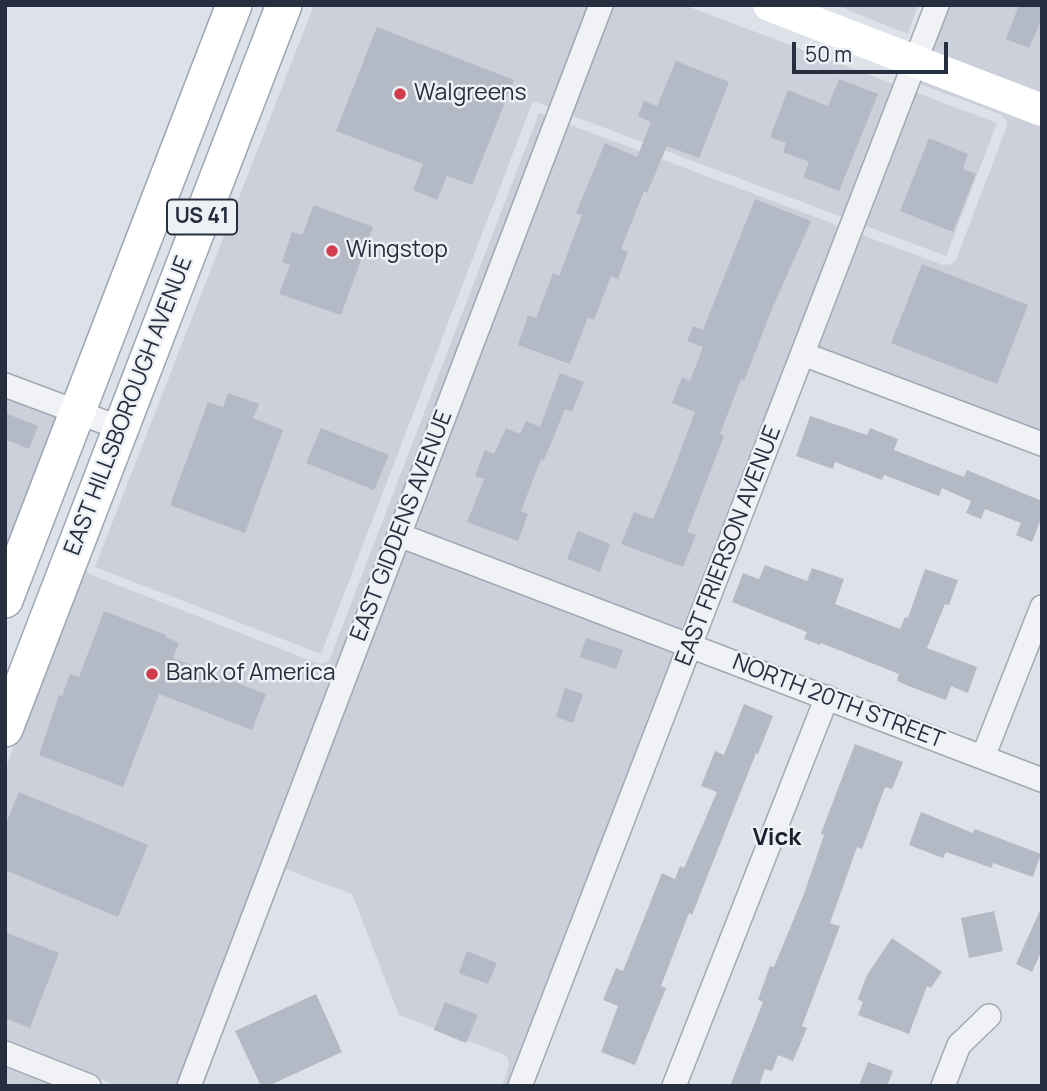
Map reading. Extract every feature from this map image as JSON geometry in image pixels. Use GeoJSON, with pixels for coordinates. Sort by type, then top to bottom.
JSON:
{"type":"FeatureCollection","features":[{"type":"Feature","properties":{"kind":"main road","name":"EAST HILLSBOROUGH AVENUE"},"geometry":{"type":"LineString","coordinates":[[5,600],[234,5]]}},
{"type":"Feature","properties":{"kind":"main road","name":"EAST HILLSBOROUGH AVENUE"},"geometry":{"type":"LineString","coordinates":[[5,729],[284,5]]}},
{"type":"Feature","properties":{"kind":"main road"},"geometry":{"type":"LineString","coordinates":[[769,5],[1042,110]]}},
{"type":"Feature","properties":{"kind":"street","name":"EAST GIDDENS AVENUE"},"geometry":{"type":"LineString","coordinates":[[189,1086],[601,5]]}},
{"type":"Feature","properties":{"kind":"street","name":"EAST FRIERSON AVENUE"},"geometry":{"type":"LineString","coordinates":[[520,1086],[937,5]]}},
{"type":"Feature","properties":{"kind":"street"},"geometry":{"type":"LineString","coordinates":[[803,354],[1042,444]]}},
{"type":"Feature","properties":{"kind":"street"},"geometry":{"type":"LineString","coordinates":[[5,385],[120,428]]}},
{"type":"Feature","properties":{"kind":"street","name":"NORTH 20TH STREET"},"geometry":{"type":"LineString","coordinates":[[399,535],[1042,780]]}},
{"type":"Feature","properties":{"kind":"street"},"geometry":{"type":"LineString","coordinates":[[983,757],[1042,607]]}},
{"type":"Feature","properties":{"kind":"street"},"geometry":{"type":"LineString","coordinates":[[674,1086],[827,697]]}},
{"type":"Feature","properties":{"kind":"street"},"geometry":{"type":"LineString","coordinates":[[943,1086],[959,1045],[989,1016]]}},
{"type":"Feature","properties":{"kind":"street"},"geometry":{"type":"LineString","coordinates":[[5,1053],[89,1086]]}},
{"type":"Feature","properties":{"kind":"shaded area"},"geometry":{"type":"Polygon","coordinates":[[[300,5],[303,5],[86,563],[87,572],[92,575],[317,663],[329,661],[539,113],[546,116],[176,1086],[118,1086],[5,1042],[5,769],[300,5]]]}},
{"type":"Feature","properties":{"kind":"shaded area"},"geometry":{"type":"Polygon","coordinates":[[[314,5],[684,5],[997,123],[946,256],[533,101],[321,654],[95,567],[314,5]]]}},
{"type":"Feature","properties":{"kind":"shaded area"},"geometry":{"type":"Polygon","coordinates":[[[836,5],[918,5],[908,34],[836,5]]]}},
{"type":"Feature","properties":{"kind":"shaded area"},"geometry":{"type":"Polygon","coordinates":[[[950,5],[1042,5],[1042,99],[931,56],[950,5]]]}},
{"type":"Feature","properties":{"kind":"shaded area"},"geometry":{"type":"Polygon","coordinates":[[[923,76],[1042,121],[1042,433],[818,348],[862,235],[943,265],[952,264],[956,260],[1007,121],[1000,114],[920,84],[923,76]]]}},
{"type":"Feature","properties":{"kind":"shaded area"},"geometry":{"type":"Polygon","coordinates":[[[568,124],[839,226],[684,631],[414,529],[568,124]]]}},
{"type":"Feature","properties":{"kind":"shaded area"},"geometry":{"type":"Polygon","coordinates":[[[5,396],[57,417],[5,551],[5,396]]]}},
{"type":"Feature","properties":{"kind":"shaded area"},"geometry":{"type":"Polygon","coordinates":[[[406,549],[676,651],[508,1086],[502,1086],[509,1066],[508,1058],[503,1054],[399,1015],[352,894],[285,869],[406,549]]]}},
{"type":"Feature","properties":{"kind":"shaded area"},"geometry":{"type":"Polygon","coordinates":[[[5,1065],[60,1086],[5,1086],[5,1065]]]}},
{"type":"Feature","properties":{"kind":"building"},"geometry":{"type":"Polygon","coordinates":[[[1019,5],[1042,5],[1042,18],[1029,48],[1006,39],[1019,5]]]}},
{"type":"Feature","properties":{"kind":"building","name":"Walgreens"},"geometry":{"type":"Polygon","coordinates":[[[377,27],[514,80],[472,185],[447,176],[437,200],[413,190],[423,164],[336,131],[377,27]]]}},
{"type":"Feature","properties":{"kind":"building"},"geometry":{"type":"Polygon","coordinates":[[[676,61],[729,82],[699,158],[667,146],[647,193],[644,191],[621,249],[628,252],[618,279],[611,276],[594,320],[588,317],[570,364],[518,345],[528,315],[536,318],[553,273],[559,276],[582,215],[576,213],[605,143],[637,157],[651,122],[638,116],[644,101],[657,106],[676,61]]]}},
{"type":"Feature","properties":{"kind":"building"},"geometry":{"type":"Polygon","coordinates":[[[839,79],[878,94],[839,191],[803,177],[809,162],[783,152],[786,143],[770,137],[788,90],[828,106],[839,79]]]}},
{"type":"Feature","properties":{"kind":"building"},"geometry":{"type":"Polygon","coordinates":[[[929,138],[968,154],[963,169],[976,174],[953,232],[900,211],[929,138]]]}},
{"type":"Feature","properties":{"kind":"building"},"geometry":{"type":"Polygon","coordinates":[[[755,199],[811,221],[744,381],[741,379],[720,434],[724,436],[687,532],[696,535],[683,567],[621,544],[634,512],[653,519],[671,476],[695,412],[672,403],[682,377],[690,381],[703,347],[687,341],[693,326],[703,330],[755,199]]]}},
{"type":"Feature","properties":{"kind":"building"},"geometry":{"type":"Polygon","coordinates":[[[314,205],[373,227],[341,315],[279,294],[290,265],[282,262],[292,232],[302,235],[314,205]]]}},
{"type":"Feature","properties":{"kind":"building"},"geometry":{"type":"Polygon","coordinates":[[[922,264],[1028,305],[997,384],[891,343],[922,264]]]}},
{"type":"Feature","properties":{"kind":"building"},"geometry":{"type":"Polygon","coordinates":[[[560,373],[584,382],[572,412],[565,409],[544,460],[541,459],[521,511],[528,514],[518,541],[467,522],[484,479],[475,476],[485,450],[494,454],[506,428],[520,434],[526,421],[540,427],[560,373]]]}},
{"type":"Feature","properties":{"kind":"building"},"geometry":{"type":"Polygon","coordinates":[[[228,393],[259,404],[253,418],[283,430],[245,533],[170,505],[208,402],[223,407],[228,393]]]}},
{"type":"Feature","properties":{"kind":"building"},"geometry":{"type":"Polygon","coordinates":[[[5,413],[38,426],[29,449],[5,439],[5,413]]]}},
{"type":"Feature","properties":{"kind":"building"},"geometry":{"type":"Polygon","coordinates":[[[810,416],[867,435],[870,428],[898,439],[894,450],[964,477],[967,470],[1042,501],[1042,516],[1032,542],[1016,535],[1021,523],[985,509],[981,519],[966,513],[971,501],[942,488],[939,496],[884,475],[882,480],[835,462],[833,469],[796,456],[810,416]]]}},
{"type":"Feature","properties":{"kind":"building"},"geometry":{"type":"Polygon","coordinates":[[[321,428],[389,455],[374,490],[306,463],[321,428]]]}},
{"type":"Feature","properties":{"kind":"building"},"geometry":{"type":"Polygon","coordinates":[[[578,531],[610,544],[600,572],[567,559],[578,531]]]}},
{"type":"Feature","properties":{"kind":"building"},"geometry":{"type":"Polygon","coordinates":[[[765,565],[807,581],[812,568],[844,579],[835,604],[900,629],[905,617],[908,618],[925,569],[958,580],[949,605],[945,604],[927,648],[977,667],[968,693],[951,686],[946,700],[911,687],[897,681],[899,674],[821,643],[820,645],[804,639],[807,632],[732,602],[743,573],[759,579],[765,565]]]}},
{"type":"Feature","properties":{"kind":"building"},"geometry":{"type":"Polygon","coordinates":[[[104,611],[166,635],[179,643],[173,658],[266,694],[252,730],[159,694],[123,787],[39,755],[59,695],[62,696],[70,674],[79,677],[104,611]]]}},
{"type":"Feature","properties":{"kind":"building"},"geometry":{"type":"Polygon","coordinates":[[[586,638],[623,650],[616,669],[580,657],[586,638]]]}},
{"type":"Feature","properties":{"kind":"building"},"geometry":{"type":"Polygon","coordinates":[[[565,688],[583,694],[573,723],[556,717],[565,688]]]}},
{"type":"Feature","properties":{"kind":"building"},"geometry":{"type":"Polygon","coordinates":[[[744,704],[773,716],[692,915],[689,913],[661,986],[666,988],[635,1065],[601,1052],[618,1006],[603,1000],[616,968],[623,971],[662,873],[675,879],[680,866],[684,868],[717,792],[701,786],[715,751],[724,755],[744,704]]]}},
{"type":"Feature","properties":{"kind":"building"},"geometry":{"type":"Polygon","coordinates":[[[855,744],[903,762],[892,789],[885,787],[862,849],[857,847],[830,923],[840,926],[802,1026],[807,1028],[793,1061],[778,1055],[772,1071],[765,1069],[759,1086],[730,1086],[763,1002],[758,1000],[770,966],[774,967],[804,894],[824,835],[821,833],[855,744]]]}},
{"type":"Feature","properties":{"kind":"building"},"geometry":{"type":"Polygon","coordinates":[[[19,792],[148,845],[118,917],[5,870],[5,825],[19,792]]]}},
{"type":"Feature","properties":{"kind":"building"},"geometry":{"type":"Polygon","coordinates":[[[921,812],[973,833],[975,829],[1041,854],[1033,877],[993,863],[992,868],[946,852],[943,858],[909,845],[921,812]]]}},
{"type":"Feature","properties":{"kind":"building"},"geometry":{"type":"Polygon","coordinates":[[[1042,906],[1042,950],[1032,972],[1016,964],[1042,906]]]}},
{"type":"Feature","properties":{"kind":"building"},"geometry":{"type":"Polygon","coordinates":[[[994,911],[1003,951],[969,958],[961,918],[994,911]]]}},
{"type":"Feature","properties":{"kind":"building"},"geometry":{"type":"Polygon","coordinates":[[[5,932],[59,953],[30,1028],[5,1018],[5,932]]]}},
{"type":"Feature","properties":{"kind":"building"},"geometry":{"type":"Polygon","coordinates":[[[892,938],[942,972],[931,988],[927,986],[909,1034],[858,1015],[863,1002],[858,999],[867,975],[892,938]]]}},
{"type":"Feature","properties":{"kind":"building"},"geometry":{"type":"Polygon","coordinates":[[[467,951],[497,963],[488,984],[459,973],[467,951]]]}},
{"type":"Feature","properties":{"kind":"building"},"geometry":{"type":"Polygon","coordinates":[[[316,994],[342,1052],[268,1086],[261,1086],[235,1031],[316,994]]]}},
{"type":"Feature","properties":{"kind":"building"},"geometry":{"type":"Polygon","coordinates":[[[445,1002],[478,1015],[466,1043],[434,1030],[445,1002]]]}},
{"type":"Feature","properties":{"kind":"building"},"geometry":{"type":"Polygon","coordinates":[[[868,1062],[893,1071],[887,1086],[859,1086],[868,1062]]]}},
{"type":"Feature","properties":{"kind":"place","name":"Walgreens"},"geometry":{"type":"Point","coordinates":[400,94]}},
{"type":"Feature","properties":{"kind":"place","name":"Wingstop"},"geometry":{"type":"Point","coordinates":[332,251]}},
{"type":"Feature","properties":{"kind":"place","name":"Bank of America"},"geometry":{"type":"Point","coordinates":[152,674]}},
{"type":"Feature","properties":{"kind":"district","name":"Vick"},"geometry":{"type":"Point","coordinates":[777,838]}}]}
